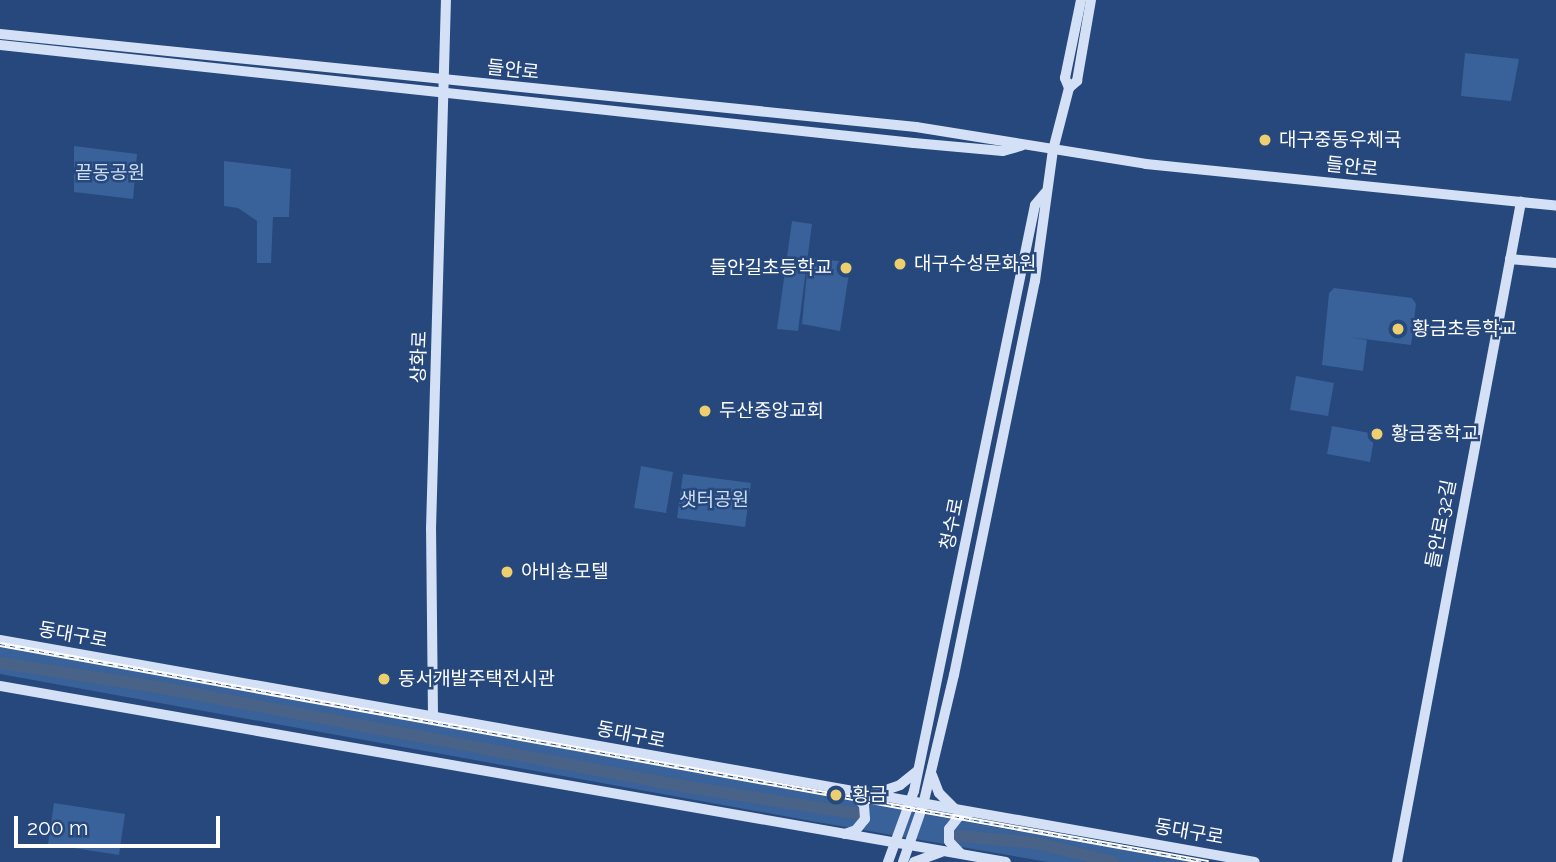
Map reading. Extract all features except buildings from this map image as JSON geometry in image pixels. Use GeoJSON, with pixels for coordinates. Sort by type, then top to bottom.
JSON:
{"type":"FeatureCollection","features":[{"type":"Feature","properties":{"kind":"main road","name":"상화로"},"geometry":{"type":"LineString","coordinates":[[433,715],[431,529],[446,0]]}},
{"type":"Feature","properties":{"kind":"main road","name":"청수로"},"geometry":{"type":"LineString","coordinates":[[1069,88],[1065,78],[1081,0]]}},
{"type":"Feature","properties":{"kind":"main road","name":"청수로"},"geometry":{"type":"LineString","coordinates":[[903,862],[923,805],[932,768],[1035,281],[1048,208],[1045,193],[1053,150],[1069,88],[1077,81],[1091,0]]}},
{"type":"Feature","properties":{"kind":"main road","name":"들안로"},"geometry":{"type":"LineString","coordinates":[[0,34],[444,85]]}},
{"type":"Feature","properties":{"kind":"main road","name":"들안로"},"geometry":{"type":"LineString","coordinates":[[0,45],[916,127],[1004,138],[1020,146],[1556,206]]}},
{"type":"Feature","properties":{"kind":"main road","name":"청수로"},"geometry":{"type":"LineString","coordinates":[[887,862],[911,803],[1035,205],[1045,193]]}},
{"type":"Feature","properties":{"kind":"main road","name":"들안로32길"},"geometry":{"type":"LineString","coordinates":[[1397,862],[1521,202]]}},
{"type":"Feature","properties":{"kind":"main road"},"geometry":{"type":"LineString","coordinates":[[1510,259],[1556,263]]}},
{"type":"Feature","properties":{"kind":"main road","name":"동대구로"},"geometry":{"type":"LineString","coordinates":[[0,640],[1255,862]]}},
{"type":"Feature","properties":{"kind":"main road"},"geometry":{"type":"LineString","coordinates":[[0,686],[1006,862]]}},
{"type":"Feature","properties":{"kind":"main road"},"geometry":{"type":"LineString","coordinates":[[932,768],[935,787],[955,809]]}},
{"type":"Feature","properties":{"kind":"main road"},"geometry":{"type":"LineString","coordinates":[[865,794],[894,789],[919,769]]}},
{"type":"Feature","properties":{"kind":"main road"},"geometry":{"type":"LineString","coordinates":[[843,834],[856,830],[865,819],[861,799],[849,792]]}},
{"type":"Feature","properties":{"kind":"main road"},"geometry":{"type":"LineString","coordinates":[[966,855],[952,846],[949,829],[959,816],[976,814]]}},
{"type":"Feature","properties":{"kind":"main road"},"geometry":{"type":"LineString","coordinates":[[867,837],[880,848],[887,862]]}},
{"type":"Feature","properties":{"kind":"main road"},"geometry":{"type":"LineString","coordinates":[[914,862],[946,851]]}},
{"type":"Feature","properties":{"kind":"green space"},"geometry":{"type":"Polygon","coordinates":[[[1465,53],[1519,59],[1511,101],[1461,96],[1465,53]]]}},
{"type":"Feature","properties":{"kind":"green space","name":"끝동공원"},"geometry":{"type":"Polygon","coordinates":[[[74,146],[137,154],[133,199],[74,192],[74,146]]]}},
{"type":"Feature","properties":{"kind":"green space"},"geometry":{"type":"Polygon","coordinates":[[[224,161],[291,169],[289,217],[273,217],[271,263],[257,263],[257,221],[238,208],[224,206],[224,161]]]}},
{"type":"Feature","properties":{"kind":"green space"},"geometry":{"type":"Polygon","coordinates":[[[792,221],[812,224],[798,331],[777,329],[792,221]]]}},
{"type":"Feature","properties":{"kind":"green space"},"geometry":{"type":"Polygon","coordinates":[[[814,258],[846,262],[850,267],[840,331],[802,324],[808,262],[814,258]]]}},
{"type":"Feature","properties":{"kind":"green space"},"geometry":{"type":"Polygon","coordinates":[[[1334,288],[1412,298],[1416,304],[1411,345],[1349,337],[1367,340],[1363,371],[1322,365],[1329,293],[1334,288]]]}},
{"type":"Feature","properties":{"kind":"green space"},"geometry":{"type":"Polygon","coordinates":[[[1296,376],[1334,383],[1328,416],[1290,410],[1296,376]]]}},
{"type":"Feature","properties":{"kind":"green space"},"geometry":{"type":"Polygon","coordinates":[[[1332,426],[1375,434],[1370,462],[1327,454],[1332,426]]]}},
{"type":"Feature","properties":{"kind":"green space"},"geometry":{"type":"Polygon","coordinates":[[[641,466],[673,472],[666,513],[634,508],[641,466]]]}},
{"type":"Feature","properties":{"kind":"green space","name":"샛터공원"},"geometry":{"type":"Polygon","coordinates":[[[683,474],[751,483],[745,527],[677,518],[683,474]]]}},
{"type":"Feature","properties":{"kind":"green space"},"geometry":{"type":"Polygon","coordinates":[[[0,645],[1011,830],[1209,862],[1048,862],[811,821],[0,674],[0,645]]]}},
{"type":"Feature","properties":{"kind":"green space"},"geometry":{"type":"Polygon","coordinates":[[[54,803],[125,814],[119,855],[48,844],[54,803]]]}},
{"type":"Feature","properties":{"kind":"waterway"},"geometry":{"type":"LineString","coordinates":[[0,663],[157,687],[688,787],[858,814]]}},
{"type":"Feature","properties":{"kind":"waterway"},"geometry":{"type":"LineString","coordinates":[[958,836],[1036,843],[1113,862]]}},
{"type":"Feature","properties":{"kind":"railway"},"geometry":{"type":"LineString","coordinates":[[0,644],[1208,862]]}},
{"type":"Feature","properties":{"kind":"place","name":"대구중동우체국"},"geometry":{"type":"Point","coordinates":[1265,140]}},
{"type":"Feature","properties":{"kind":"place","name":"대구수성문화원"},"geometry":{"type":"Point","coordinates":[900,264]}},
{"type":"Feature","properties":{"kind":"place","name":"들안길초등학교"},"geometry":{"type":"Point","coordinates":[846,268]}},
{"type":"Feature","properties":{"kind":"place","name":"황금초등학교"},"geometry":{"type":"Point","coordinates":[1398,329]}},
{"type":"Feature","properties":{"kind":"place","name":"두산중앙교회"},"geometry":{"type":"Point","coordinates":[705,411]}},
{"type":"Feature","properties":{"kind":"place","name":"황금중학교"},"geometry":{"type":"Point","coordinates":[1377,434]}},
{"type":"Feature","properties":{"kind":"place","name":"아비숑모텔"},"geometry":{"type":"Point","coordinates":[507,572]}},
{"type":"Feature","properties":{"kind":"place","name":"동서개발주택전시관"},"geometry":{"type":"Point","coordinates":[384,679]}},
{"type":"Feature","properties":{"kind":"place","name":"황금"},"geometry":{"type":"Point","coordinates":[836,795]}}]}
